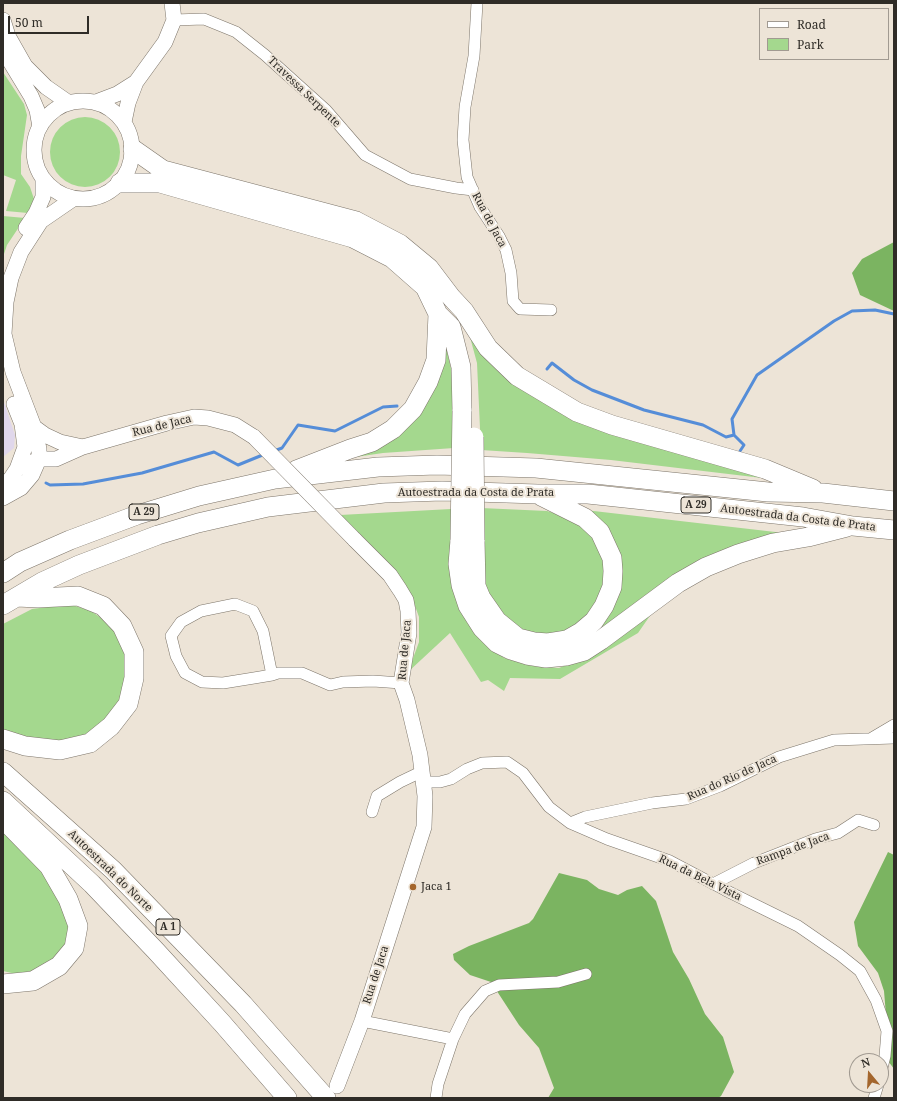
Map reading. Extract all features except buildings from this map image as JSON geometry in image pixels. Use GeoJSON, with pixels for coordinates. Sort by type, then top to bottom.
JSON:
{"type":"FeatureCollection","features":[{"type":"Feature","properties":{"kind":"highway"},"geometry":{"type":"LineString","coordinates":[[133,149],[163,170],[356,221],[400,244],[429,268],[451,297],[464,311],[488,348],[517,376],[576,412],[620,427],[765,469],[823,494]]}},
{"type":"Feature","properties":{"kind":"highway"},"geometry":{"type":"LineString","coordinates":[[120,183],[160,183],[353,238],[392,258],[425,287],[438,314],[451,327],[461,368],[468,411]]}},
{"type":"Feature","properties":{"kind":"highway"},"geometry":{"type":"LineString","coordinates":[[451,297],[468,342],[472,369],[468,411],[467,540],[476,586],[481,598],[497,621],[518,638],[534,642],[548,643],[566,640],[581,632],[594,621],[604,606],[612,587],[613,571],[612,558],[600,532],[585,518],[538,494]]}},
{"type":"Feature","properties":{"kind":"highway"},"geometry":{"type":"LineString","coordinates":[[274,479],[350,449],[372,442],[393,429],[413,409],[428,382],[436,360],[438,314]]}},
{"type":"Feature","properties":{"kind":"highway","name":"Autoestrada da Costa de Prata"},"geometry":{"type":"LineString","coordinates":[[3,573],[11,563],[137,515],[198,496],[274,479],[378,467],[437,465],[536,468],[768,492],[823,494],[894,501]]}},
{"type":"Feature","properties":{"kind":"highway","name":"Autoestrada da Costa de Prata"},"geometry":{"type":"LineString","coordinates":[[10,601],[42,582],[115,550],[198,523],[268,507],[384,493],[442,491],[588,494],[803,517],[854,526],[894,530]]}},
{"type":"Feature","properties":{"kind":"highway"},"geometry":{"type":"LineString","coordinates":[[467,540],[458,564],[461,584],[468,606],[482,628],[497,643],[511,650],[527,655],[546,658],[566,656],[584,650],[601,640],[678,583],[706,568],[738,554],[773,543],[808,537],[854,526]]}},
{"type":"Feature","properties":{"kind":"highway"},"geometry":{"type":"LineString","coordinates":[[3,738],[25,746],[60,750],[90,743],[111,726],[128,704],[134,678],[134,652],[122,626],[103,606],[78,596],[10,601]]}},
{"type":"Feature","properties":{"kind":"highway","name":"Autoestrada do Norte"},"geometry":{"type":"LineString","coordinates":[[3,772],[113,870],[243,1004],[332,1092]]}},
{"type":"Feature","properties":{"kind":"highway","name":"Autoestrada do Norte"},"geometry":{"type":"LineString","coordinates":[[3,801],[92,884],[222,1023],[287,1098]]}},
{"type":"Feature","properties":{"kind":"highway"},"geometry":{"type":"LineString","coordinates":[[3,819],[49,866],[68,899],[78,926],[74,948],[59,966],[33,981],[3,984]]}},
{"type":"Feature","properties":{"kind":"street"},"geometry":{"type":"LineString","coordinates":[[124,122],[128,103],[136,82],[165,42],[174,20],[172,3]]}},
{"type":"Feature","properties":{"kind":"street","name":"Rua de Jaca"},"geometry":{"type":"LineString","coordinates":[[477,3],[474,56],[465,107],[463,140],[467,178],[480,207],[499,236],[506,250],[511,273],[513,301],[520,308],[551,310]]}},
{"type":"Feature","properties":{"kind":"street","name":"Travessa Serpente"},"geometry":{"type":"LineString","coordinates":[[174,20],[204,19],[236,32],[265,54],[326,110],[365,154],[410,179],[473,190]]}},
{"type":"Feature","properties":{"kind":"street"},"geometry":{"type":"LineString","coordinates":[[3,20],[8,36],[25,66],[46,87],[69,103]]}},
{"type":"Feature","properties":{"kind":"street"},"geometry":{"type":"LineString","coordinates":[[3,50],[31,96],[37,110],[40,127]]}},
{"type":"Feature","properties":{"kind":"street"},"geometry":{"type":"LineString","coordinates":[[96,102],[117,94],[136,82]]}},
{"type":"Feature","properties":{"kind":"street"},"geometry":{"type":"LineString","coordinates":[[87,101],[96,102],[112,110],[124,122],[131,135],[133,149],[132,162],[120,183],[110,192],[99,197],[86,200],[73,199],[62,195],[51,188],[43,179],[37,167],[34,154],[35,140],[40,127],[52,112],[69,103],[87,101]]}},
{"type":"Feature","properties":{"kind":"street"},"geometry":{"type":"LineString","coordinates":[[3,271],[11,250],[36,213],[43,197],[43,179]]}},
{"type":"Feature","properties":{"kind":"street"},"geometry":{"type":"LineString","coordinates":[[3,498],[21,488],[32,475],[39,459],[40,449],[34,427],[12,372],[4,334],[6,302],[11,278],[21,252],[41,221],[73,199]]}},
{"type":"Feature","properties":{"kind":"street"},"geometry":{"type":"LineString","coordinates":[[3,371],[22,424],[25,447],[18,469],[3,486]]}},
{"type":"Feature","properties":{"kind":"street","name":"Rua de Jaca"},"geometry":{"type":"LineString","coordinates":[[18,469],[39,459],[56,459],[83,447],[167,423],[194,417],[220,420],[235,425],[254,437],[390,575],[406,600],[409,633],[401,683],[407,700],[424,777],[424,827],[362,1021],[332,1092]]}},
{"type":"Feature","properties":{"kind":"street","name":"Rua de Jaca"},"geometry":{"type":"LineString","coordinates":[[34,427],[45,435],[60,442],[83,447]]}},
{"type":"Feature","properties":{"kind":"street"},"geometry":{"type":"LineString","coordinates":[[25,447],[39,459]]}},
{"type":"Feature","properties":{"kind":"street"},"geometry":{"type":"LineString","coordinates":[[272,674],[263,631],[253,611],[235,604],[201,611],[180,622],[171,636],[176,656],[185,673],[202,682],[223,683],[278,673],[302,674],[330,685],[343,682],[373,681],[401,683]]}},
{"type":"Feature","properties":{"kind":"street"},"geometry":{"type":"LineString","coordinates":[[870,739],[894,725]]}},
{"type":"Feature","properties":{"kind":"street","name":"Rua do Rio de Jaca"},"geometry":{"type":"LineString","coordinates":[[570,823],[585,817],[652,803],[686,799],[720,786],[779,757],[834,740],[894,738]]}},
{"type":"Feature","properties":{"kind":"street","name":"Rua da Bela Vista"},"geometry":{"type":"LineString","coordinates":[[424,777],[440,782],[451,779],[467,769],[482,763],[507,762],[522,773],[549,808],[570,823],[606,839],[670,861],[798,926],[840,954],[860,971],[876,1000],[887,1031],[885,1053]]}},
{"type":"Feature","properties":{"kind":"street"},"geometry":{"type":"LineString","coordinates":[[372,812],[377,796],[400,782],[424,777]]}},
{"type":"Feature","properties":{"kind":"street","name":"Rampa de Jaca"},"geometry":{"type":"LineString","coordinates":[[713,884],[754,863],[815,839],[838,833],[858,820],[874,825]]}},
{"type":"Feature","properties":{"kind":"street"},"geometry":{"type":"LineString","coordinates":[[436,1098],[438,1084],[453,1039],[465,1014],[485,991],[499,985],[558,982],[586,974]]}},
{"type":"Feature","properties":{"kind":"street"},"geometry":{"type":"LineString","coordinates":[[362,1021],[453,1039]]}},
{"type":"Feature","properties":{"kind":"shaded area"},"geometry":{"type":"Polygon","coordinates":[[[3,399],[15,435],[14,448],[3,457],[3,399]]]}},
{"type":"Feature","properties":{"kind":"green space"},"geometry":{"type":"Polygon","coordinates":[[[3,72],[24,104],[27,115],[21,156],[21,174],[30,187],[34,199],[28,213],[6,211],[16,180],[3,175],[3,72]]]}},
{"type":"Feature","properties":{"kind":"green space"},"geometry":{"type":"Polygon","coordinates":[[[85,117],[98,120],[110,127],[117,139],[120,152],[117,165],[110,177],[98,184],[85,187],[72,184],[60,177],[53,165],[50,152],[53,139],[60,127],[72,120],[85,117]]]}},
{"type":"Feature","properties":{"kind":"green space"},"geometry":{"type":"Polygon","coordinates":[[[3,216],[25,218],[7,245],[3,257],[3,216]]]}},
{"type":"Feature","properties":{"kind":"green space"},"geometry":{"type":"Polygon","coordinates":[[[894,242],[894,311],[860,295],[852,273],[862,259],[894,242]]]}},
{"type":"Feature","properties":{"kind":"green space"},"geometry":{"type":"Polygon","coordinates":[[[467,326],[507,373],[762,478],[611,460],[481,450],[477,363],[467,326]]]}},
{"type":"Feature","properties":{"kind":"green space"},"geometry":{"type":"Polygon","coordinates":[[[444,336],[454,383],[454,448],[383,453],[335,460],[405,426],[444,336]]]}},
{"type":"Feature","properties":{"kind":"green space"},"geometry":{"type":"Polygon","coordinates":[[[481,508],[547,511],[570,518],[592,535],[603,560],[605,585],[589,618],[557,636],[524,631],[506,621],[487,594],[481,571],[481,508]]]}},
{"type":"Feature","properties":{"kind":"green space"},"geometry":{"type":"Polygon","coordinates":[[[451,509],[458,605],[468,624],[504,658],[533,666],[559,668],[592,654],[654,610],[638,633],[560,679],[510,678],[504,691],[488,680],[481,682],[450,633],[408,672],[419,642],[419,617],[411,595],[400,578],[363,537],[340,515],[451,509]]]}},
{"type":"Feature","properties":{"kind":"green space"},"geometry":{"type":"Polygon","coordinates":[[[585,510],[784,533],[593,635],[607,618],[615,603],[618,589],[585,510]]]}},
{"type":"Feature","properties":{"kind":"green space"},"geometry":{"type":"Polygon","coordinates":[[[69,604],[91,611],[110,624],[125,648],[129,666],[123,700],[98,729],[78,739],[58,741],[28,739],[3,731],[3,624],[32,609],[69,604]]]}},
{"type":"Feature","properties":{"kind":"green space"},"geometry":{"type":"Polygon","coordinates":[[[3,830],[46,875],[70,924],[65,945],[56,959],[37,970],[16,974],[3,971],[3,830]]]}},
{"type":"Feature","properties":{"kind":"green space"},"geometry":{"type":"Polygon","coordinates":[[[888,852],[894,855],[894,1069],[889,1062],[889,1053],[886,1053],[887,1027],[884,991],[878,973],[858,946],[854,922],[888,852]]]}},
{"type":"Feature","properties":{"kind":"green space"},"geometry":{"type":"Polygon","coordinates":[[[559,873],[587,880],[599,889],[618,895],[627,890],[642,886],[656,901],[673,952],[689,979],[705,1014],[723,1037],[734,1072],[721,1096],[718,1098],[548,1098],[554,1088],[539,1048],[519,1025],[491,982],[470,975],[454,960],[453,954],[469,946],[529,923],[533,919],[559,873]]]}},
{"type":"Feature","properties":{"kind":"waterway"},"geometry":{"type":"LineString","coordinates":[[740,451],[744,445],[734,435],[732,419],[757,375],[834,321],[852,311],[875,310],[894,314]]}},
{"type":"Feature","properties":{"kind":"waterway"},"geometry":{"type":"LineString","coordinates":[[547,369],[552,363],[574,380],[592,390],[644,410],[703,425],[726,437],[734,435]]}},
{"type":"Feature","properties":{"kind":"waterway"},"geometry":{"type":"LineString","coordinates":[[274,451],[282,448],[298,425],[335,431],[383,407],[397,406]]}},
{"type":"Feature","properties":{"kind":"waterway"},"geometry":{"type":"LineString","coordinates":[[46,483],[50,485],[83,484],[142,473],[214,452],[238,465],[265,454]]}},
{"type":"Feature","properties":{"kind":"place","name":"Jaca 1"},"geometry":{"type":"Point","coordinates":[413,887]}}]}
